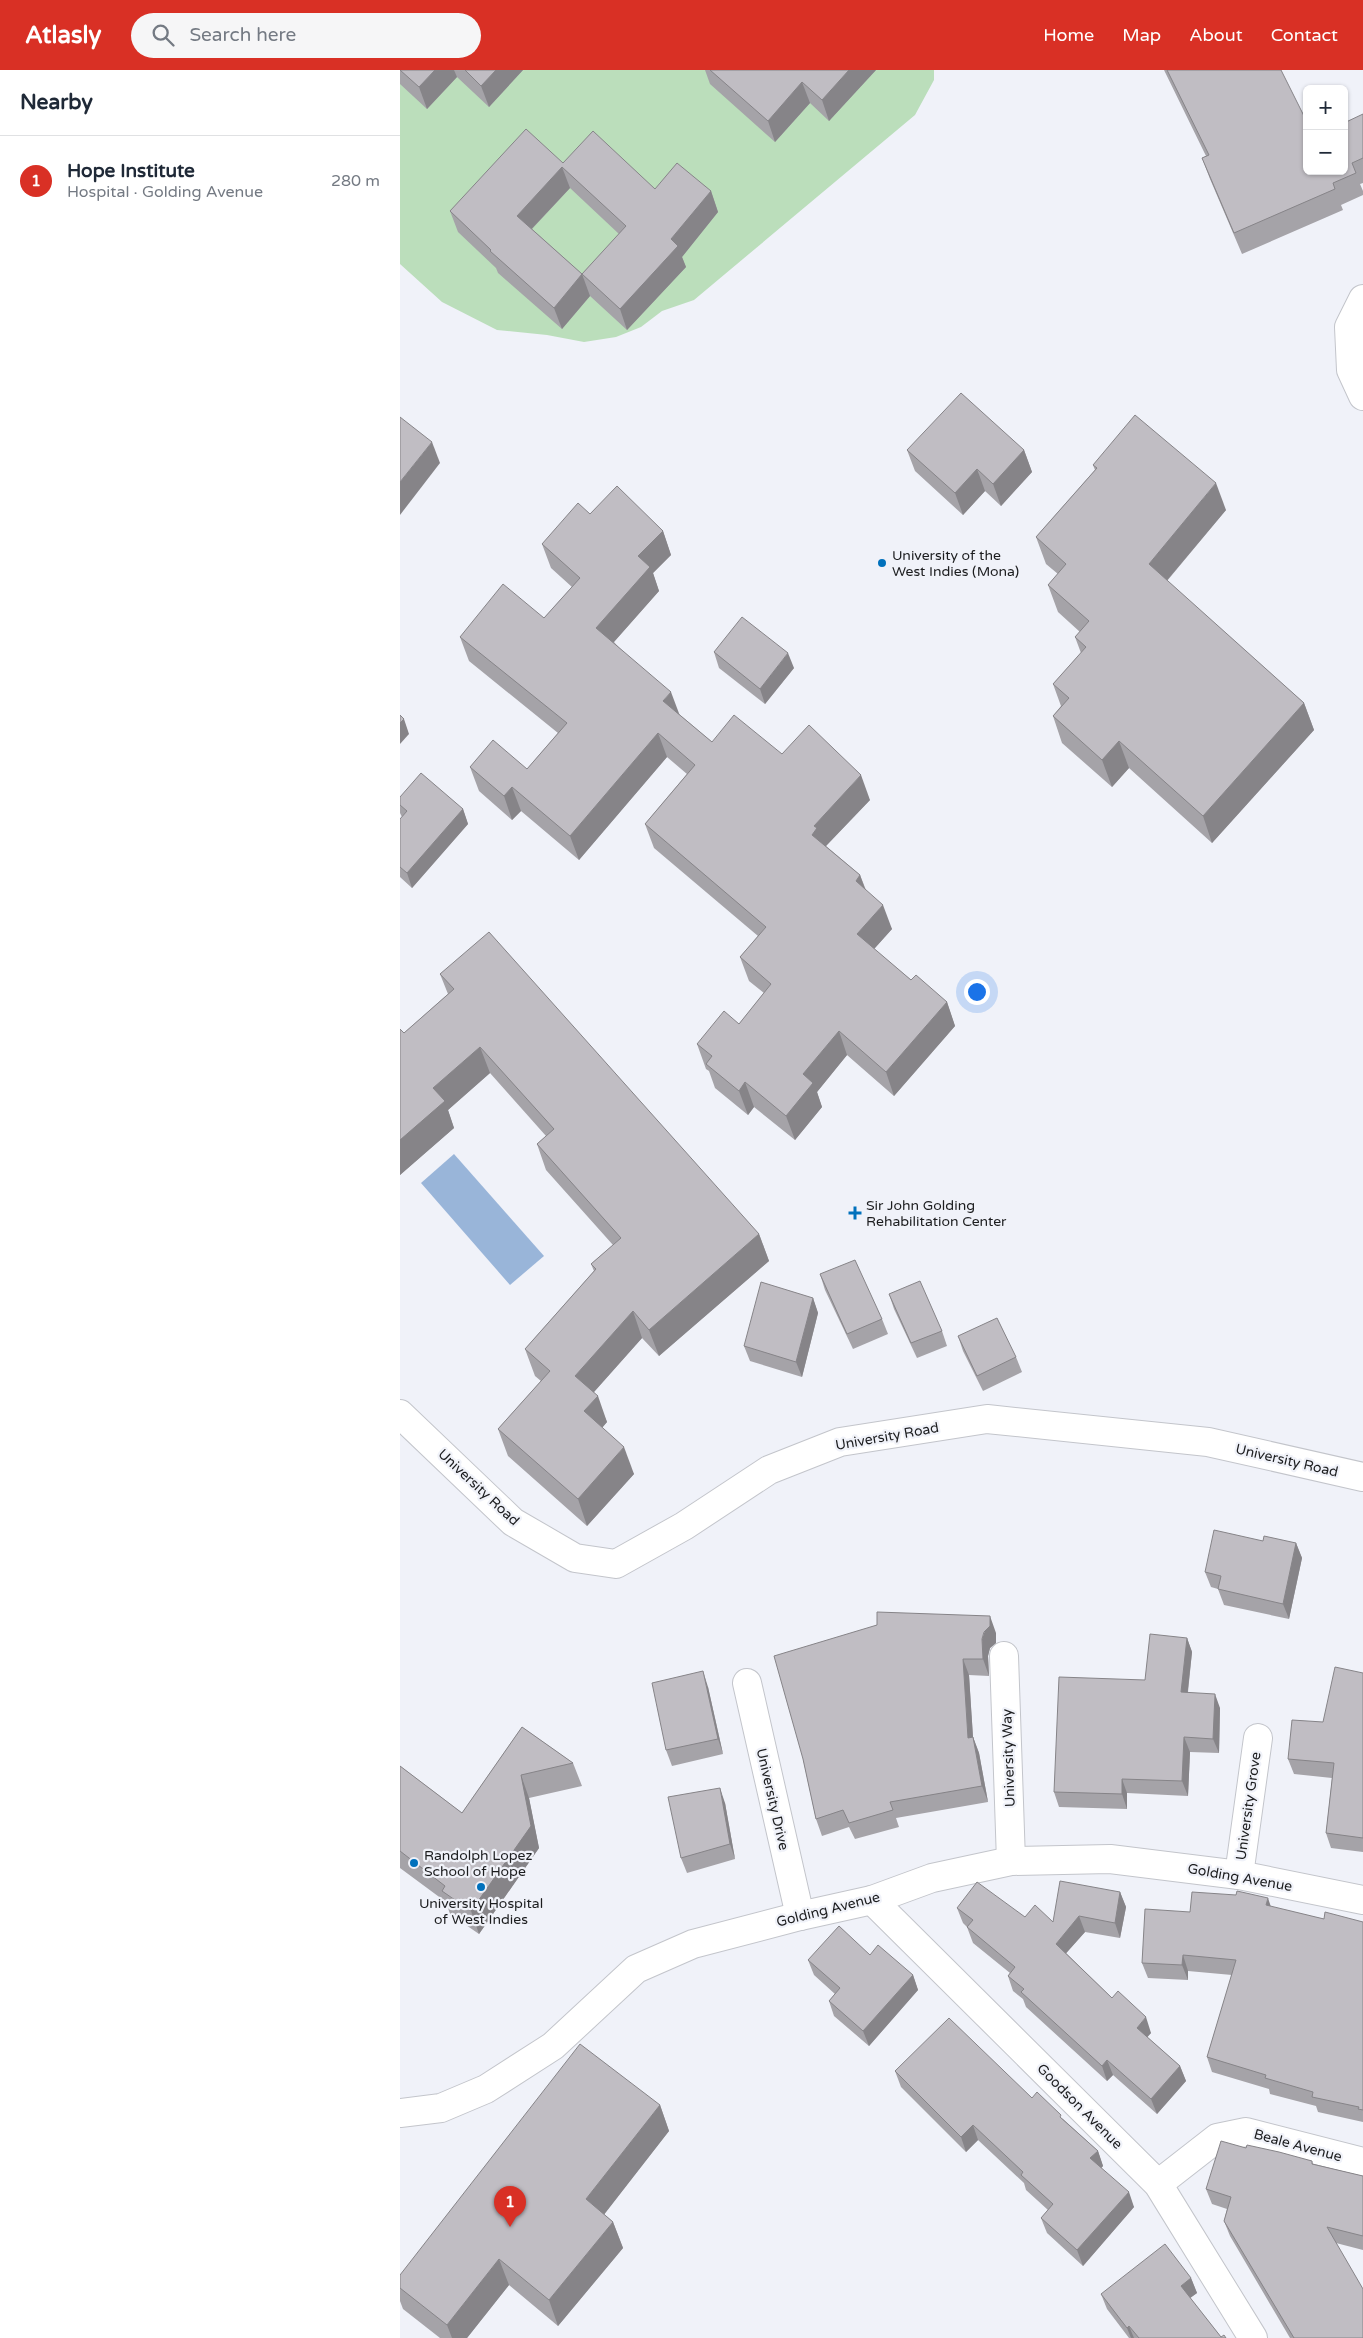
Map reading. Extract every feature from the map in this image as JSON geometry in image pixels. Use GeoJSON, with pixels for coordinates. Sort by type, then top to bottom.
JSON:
{"type":"FeatureCollection","features":[{"type":"Feature","properties":{"kind":"street"},"geometry":{"type":"LineString","coordinates":[[1363,299],[1348,327],[1351,370],[1363,396]]}},
{"type":"Feature","properties":{"kind":"street","name":"University Road"},"geometry":{"type":"LineString","coordinates":[[400,1414],[512,1522],[575,1558],[616,1564],[684,1526],[769,1470],[840,1442],[987,1419],[1208,1442],[1363,1477]]}},
{"type":"Feature","properties":{"kind":"street","name":"University Way"},"geometry":{"type":"LineString","coordinates":[[1004,1656],[1011,1861]]}},
{"type":"Feature","properties":{"kind":"street","name":"University Drive"},"geometry":{"type":"LineString","coordinates":[[747,1683],[800,1916]]}},
{"type":"Feature","properties":{"kind":"street","name":"University Grove"},"geometry":{"type":"LineString","coordinates":[[1239,1875],[1258,1738]]}},
{"type":"Feature","properties":{"kind":"street","name":"Golding Avenue"},"geometry":{"type":"LineString","coordinates":[[400,2113],[441,2108],[486,2089],[553,2046],[636,1969],[693,1944],[800,1916],[872,1900],[932,1878],[1011,1861],[1110,1859],[1239,1875],[1363,1900]]}},
{"type":"Feature","properties":{"kind":"street","name":"Goodson Avenue"},"geometry":{"type":"LineString","coordinates":[[872,1900],[1158,2184],[1253,2338]]}},
{"type":"Feature","properties":{"kind":"street","name":"Beale Avenue"},"geometry":{"type":"LineString","coordinates":[[1158,2184],[1216,2138],[1246,2132],[1363,2162]]}},
{"type":"Feature","properties":{"kind":"green space"},"geometry":{"type":"Polygon","coordinates":[[[400,70],[934,70],[934,80],[915,115],[694,300],[662,311],[641,327],[616,337],[584,342],[547,335],[497,330],[442,302],[400,264],[400,70]]]}},
{"type":"Feature","properties":{"kind":"water"},"geometry":{"type":"Polygon","coordinates":[[[454,1154],[544,1256],[510,1285],[421,1183],[454,1154]]]}},
{"type":"Feature","properties":{"kind":"building"},"geometry":{"type":"Polygon","coordinates":[[[400,70],[435,70],[419,87],[400,70]]]}},
{"type":"Feature","properties":{"kind":"building"},"geometry":{"type":"Polygon","coordinates":[[[465,70],[496,70],[481,86],[465,70]]]}},
{"type":"Feature","properties":{"kind":"building"},"geometry":{"type":"Polygon","coordinates":[[[710,70],[849,70],[822,100],[802,82],[768,121],[710,70]]]}},
{"type":"Feature","properties":{"kind":"building"},"geometry":{"type":"Polygon","coordinates":[[[1167,70],[1281,70],[1303,114],[1303,175],[1348,175],[1348,121],[1363,114],[1363,158],[1352,163],[1356,173],[1333,183],[1335,189],[1234,233],[1202,158],[1209,155],[1167,70]]]}},
{"type":"Feature","properties":{"kind":"building"},"geometry":{"type":"Polygon","coordinates":[[[526,129],[563,163],[593,131],[655,189],[677,163],[711,191],[671,239],[678,246],[620,309],[582,274],[554,308],[490,251],[450,211],[526,129]],[[562,167],[517,216],[582,274],[626,226],[562,167]]]}},
{"type":"Feature","properties":{"kind":"building"},"geometry":{"type":"Polygon","coordinates":[[[961,393],[1024,450],[993,484],[977,469],[955,493],[907,450],[961,393]]]}},
{"type":"Feature","properties":{"kind":"building"},"geometry":{"type":"Polygon","coordinates":[[[1135,415],[1216,483],[1149,564],[1304,703],[1203,816],[1119,741],[1102,760],[1053,716],[1069,698],[1053,684],[1086,647],[1075,637],[1089,621],[1048,585],[1066,564],[1036,537],[1097,468],[1093,465],[1135,415]]]}},
{"type":"Feature","properties":{"kind":"building"},"geometry":{"type":"Polygon","coordinates":[[[400,417],[432,442],[400,482],[400,417]]]}},
{"type":"Feature","properties":{"kind":"building"},"geometry":{"type":"Polygon","coordinates":[[[617,486],[663,531],[638,556],[650,567],[596,628],[671,692],[663,701],[712,742],[734,715],[782,754],[809,725],[861,775],[814,826],[817,828],[812,835],[860,875],[856,881],[883,905],[857,934],[911,980],[916,975],[947,1002],[886,1072],[839,1031],[803,1074],[813,1083],[786,1116],[745,1082],[739,1091],[706,1064],[712,1056],[697,1044],[724,1011],[739,1024],[771,984],[740,957],[766,927],[645,824],[695,765],[658,733],[570,836],[512,787],[504,796],[470,767],[493,740],[527,769],[567,723],[460,637],[503,584],[544,618],[580,578],[542,544],[578,503],[590,514],[617,486]]]}},
{"type":"Feature","properties":{"kind":"building"},"geometry":{"type":"Polygon","coordinates":[[[742,617],[788,653],[760,689],[714,652],[742,617]]]}},
{"type":"Feature","properties":{"kind":"building"},"geometry":{"type":"Polygon","coordinates":[[[400,715],[404,719],[400,723],[400,715]]]}},
{"type":"Feature","properties":{"kind":"building"},"geometry":{"type":"Polygon","coordinates":[[[421,773],[463,809],[407,873],[400,867],[400,819],[407,811],[400,805],[400,797],[421,773]]]}},
{"type":"Feature","properties":{"kind":"building"},"geometry":{"type":"Polygon","coordinates":[[[489,932],[759,1234],[649,1330],[633,1311],[575,1376],[598,1396],[584,1411],[624,1447],[578,1499],[498,1429],[550,1371],[525,1349],[596,1269],[591,1264],[621,1238],[537,1144],[554,1129],[480,1047],[433,1088],[445,1101],[400,1140],[400,1029],[404,1033],[454,989],[440,974],[489,932]]]}},
{"type":"Feature","properties":{"kind":"building"},"geometry":{"type":"Polygon","coordinates":[[[855,1260],[882,1319],[847,1334],[820,1274],[855,1260]]]}},
{"type":"Feature","properties":{"kind":"building"},"geometry":{"type":"Polygon","coordinates":[[[920,1281],[942,1331],[911,1343],[889,1294],[920,1281]]]}},
{"type":"Feature","properties":{"kind":"building"},"geometry":{"type":"Polygon","coordinates":[[[761,1282],[813,1298],[796,1362],[744,1346],[761,1282]]]}},
{"type":"Feature","properties":{"kind":"building"},"geometry":{"type":"Polygon","coordinates":[[[997,1318],[1016,1357],[977,1376],[958,1336],[997,1318]]]}},
{"type":"Feature","properties":{"kind":"building"},"geometry":{"type":"Polygon","coordinates":[[[1214,1530],[1263,1541],[1264,1536],[1296,1543],[1283,1604],[1218,1589],[1221,1576],[1205,1572],[1214,1530]]]}},
{"type":"Feature","properties":{"kind":"building"},"geometry":{"type":"Polygon","coordinates":[[[877,1612],[990,1616],[990,1626],[984,1632],[982,1639],[983,1659],[963,1659],[968,1738],[973,1737],[982,1786],[890,1802],[893,1810],[849,1823],[843,1810],[816,1819],[803,1759],[774,1656],[877,1625],[877,1612]]]}},
{"type":"Feature","properties":{"kind":"building"},"geometry":{"type":"Polygon","coordinates":[[[1150,1634],[1187,1638],[1181,1692],[1215,1694],[1213,1739],[1184,1737],[1182,1781],[1122,1779],[1122,1794],[1054,1792],[1059,1677],[1145,1680],[1150,1634]]]}},
{"type":"Feature","properties":{"kind":"building"},"geometry":{"type":"Polygon","coordinates":[[[1335,1667],[1363,1673],[1363,1838],[1326,1833],[1334,1763],[1288,1759],[1292,1720],[1323,1722],[1335,1667]]]}},
{"type":"Feature","properties":{"kind":"building"},"geometry":{"type":"Polygon","coordinates":[[[703,1671],[718,1739],[666,1750],[652,1683],[703,1671]]]}},
{"type":"Feature","properties":{"kind":"building"},"geometry":{"type":"Polygon","coordinates":[[[522,1727],[573,1763],[521,1775],[531,1826],[471,1911],[442,1891],[445,1886],[400,1851],[400,1766],[462,1813],[522,1727]]]}},
{"type":"Feature","properties":{"kind":"building"},"geometry":{"type":"Polygon","coordinates":[[[720,1788],[730,1844],[681,1858],[668,1797],[720,1788]]]}},
{"type":"Feature","properties":{"kind":"building"},"geometry":{"type":"Polygon","coordinates":[[[1060,1881],[1120,1892],[1115,1923],[1079,1916],[1056,1944],[1112,1998],[1118,1991],[1146,2017],[1137,2028],[1180,2066],[1151,2099],[1107,2060],[1102,2066],[1021,1992],[1024,1989],[1008,1976],[1015,1967],[967,1927],[973,1920],[957,1908],[977,1882],[1025,1917],[1035,1905],[1053,1922],[1060,1881]]]}},
{"type":"Feature","properties":{"kind":"building"},"geometry":{"type":"Polygon","coordinates":[[[1237,1891],[1268,1898],[1266,1905],[1324,1919],[1325,1912],[1363,1922],[1363,2110],[1358,2109],[1359,2107],[1312,2097],[1313,2092],[1265,2078],[1266,2075],[1207,2057],[1236,1960],[1183,1955],[1182,1965],[1142,1963],[1145,1909],[1190,1912],[1192,1892],[1236,1895],[1237,1891]]]}},
{"type":"Feature","properties":{"kind":"building"},"geometry":{"type":"Polygon","coordinates":[[[839,1926],[870,1955],[878,1945],[913,1975],[863,2031],[829,2001],[840,1988],[808,1960],[839,1926]]]}},
{"type":"Feature","properties":{"kind":"building"},"geometry":{"type":"Polygon","coordinates":[[[949,2018],[1032,2098],[1037,2092],[1061,2115],[1060,2117],[1098,2151],[1090,2158],[1129,2192],[1077,2250],[1041,2218],[1053,2204],[1021,2175],[1023,2172],[973,2125],[961,2137],[895,2071],[949,2018]]]}},
{"type":"Feature","properties":{"kind":"building"},"geometry":{"type":"Polygon","coordinates":[[[580,2044],[660,2105],[586,2199],[613,2222],[549,2300],[499,2259],[447,2325],[400,2288],[400,2275],[580,2044]]]}},
{"type":"Feature","properties":{"kind":"building"},"geometry":{"type":"Polygon","coordinates":[[[1221,2141],[1246,2148],[1247,2145],[1279,2152],[1312,2161],[1312,2164],[1363,2176],[1363,2236],[1327,2227],[1363,2289],[1363,2338],[1294,2338],[1224,2221],[1231,2197],[1206,2189],[1221,2141]]]}},
{"type":"Feature","properties":{"kind":"building"},"geometry":{"type":"Polygon","coordinates":[[[1165,2244],[1191,2278],[1181,2286],[1221,2337],[1224,2335],[1226,2338],[1139,2338],[1129,2326],[1127,2328],[1101,2294],[1165,2244]]]}},
{"type":"Feature","properties":{"kind":"place","name":"University of the West Indies (Mona)"},"geometry":{"type":"Point","coordinates":[882,563]}},
{"type":"Feature","properties":{"kind":"place","name":"Sir John Golding Rehabilitation Center"},"geometry":{"type":"Point","coordinates":[855,1213]}},
{"type":"Feature","properties":{"kind":"place","name":"Randolph Lopez School of Hope"},"geometry":{"type":"Point","coordinates":[414,1863]}},
{"type":"Feature","properties":{"kind":"place","name":"University Hospital of West Indies"},"geometry":{"type":"Point","coordinates":[481,1887]}},
{"type":"Feature","properties":{"kind":"place","name":"Hope Institute"},"geometry":{"type":"Point","coordinates":[510,2227]}}]}
